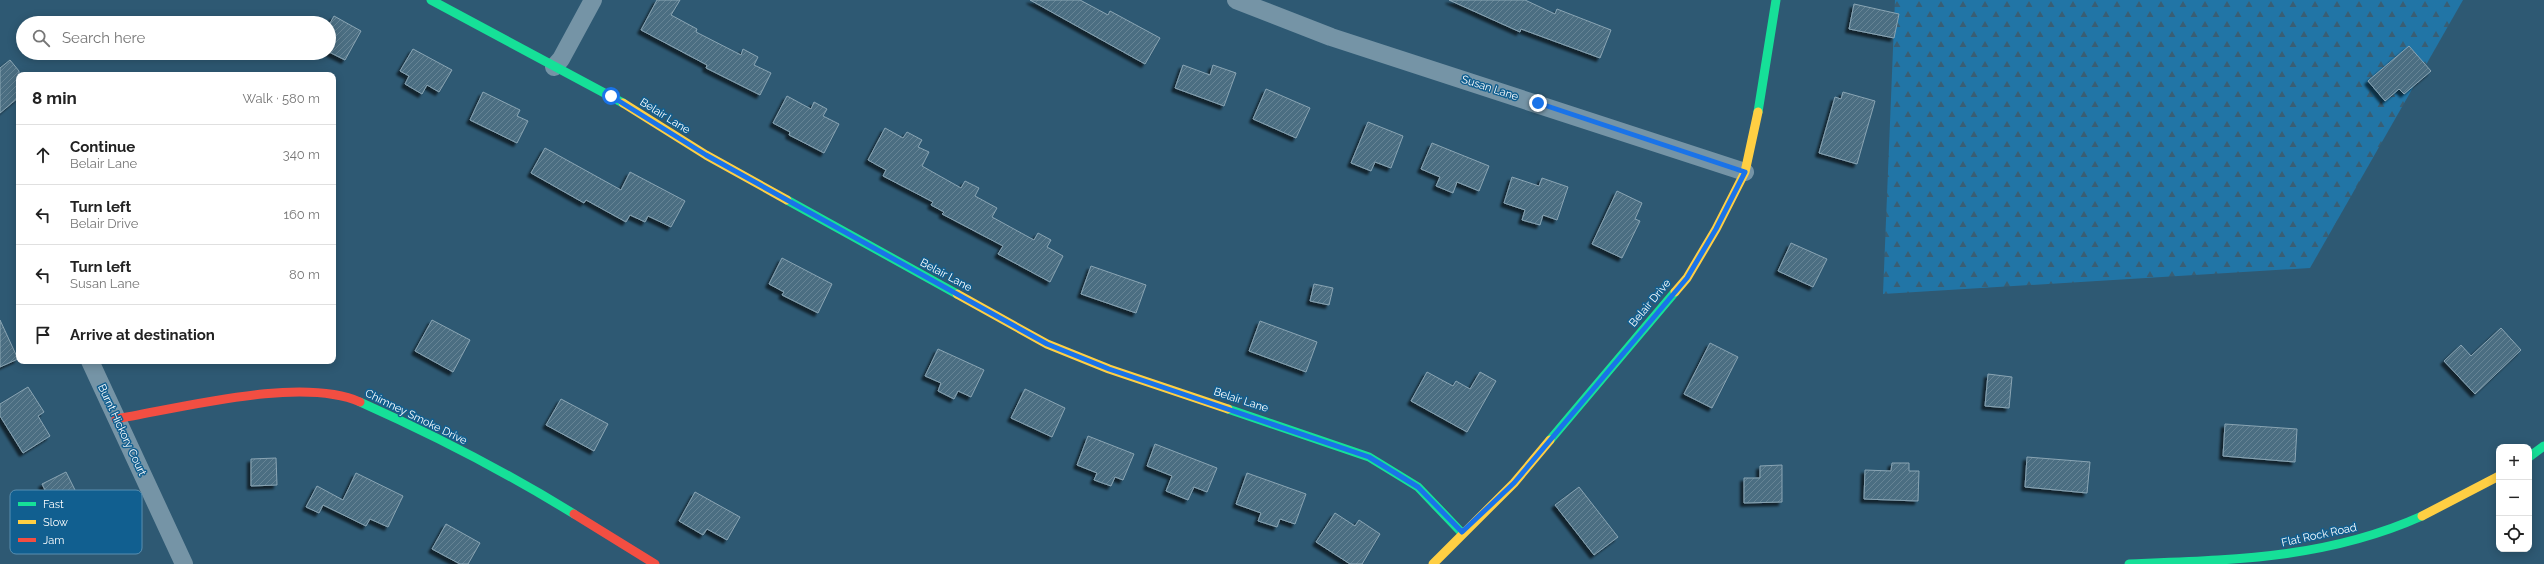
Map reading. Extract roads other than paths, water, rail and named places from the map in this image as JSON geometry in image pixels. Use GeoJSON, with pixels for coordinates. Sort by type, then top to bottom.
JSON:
{"type":"FeatureCollection","features":[{"type":"Feature","properties":{"kind":"street","name":"Belair Lane"},"geometry":{"type":"LineString","coordinates":[[431,0],[554,67],[611,96],[719,163],[1047,344],[1109,369],[1369,457],[1418,487],[1462,532]]}},
{"type":"Feature","properties":{"kind":"street"},"geometry":{"type":"LineString","coordinates":[[554,67],[561,59],[593,0]]}},
{"type":"Feature","properties":{"kind":"street","name":"Susan Lane"},"geometry":{"type":"LineString","coordinates":[[1236,0],[1331,37],[1745,172]]}},
{"type":"Feature","properties":{"kind":"street","name":"Belair Drive"},"geometry":{"type":"LineString","coordinates":[[1433,564],[1462,532],[1514,483],[1687,278],[1716,229],[1745,172],[1755,130],[1776,0]]}},
{"type":"Feature","properties":{"kind":"street","name":"Burnt Hickory Court"},"geometry":{"type":"LineString","coordinates":[[91,364],[184,564]]}},
{"type":"Feature","properties":{"kind":"street","name":"Chimney Smoke Drive"},"geometry":{"type":"LineString","coordinates":[[116,419],[244,397],[308,391],[346,396],[396,418],[540,493],[655,564]]}},
{"type":"Feature","properties":{"kind":"street"},"geometry":{"type":"LineString","coordinates":[[2532,455],[2544,446]]}},
{"type":"Feature","properties":{"kind":"street","name":"Flat Rock Road"},"geometry":{"type":"LineString","coordinates":[[2129,564],[2278,556],[2323,549],[2366,538],[2432,512],[2496,478]]}}]}
